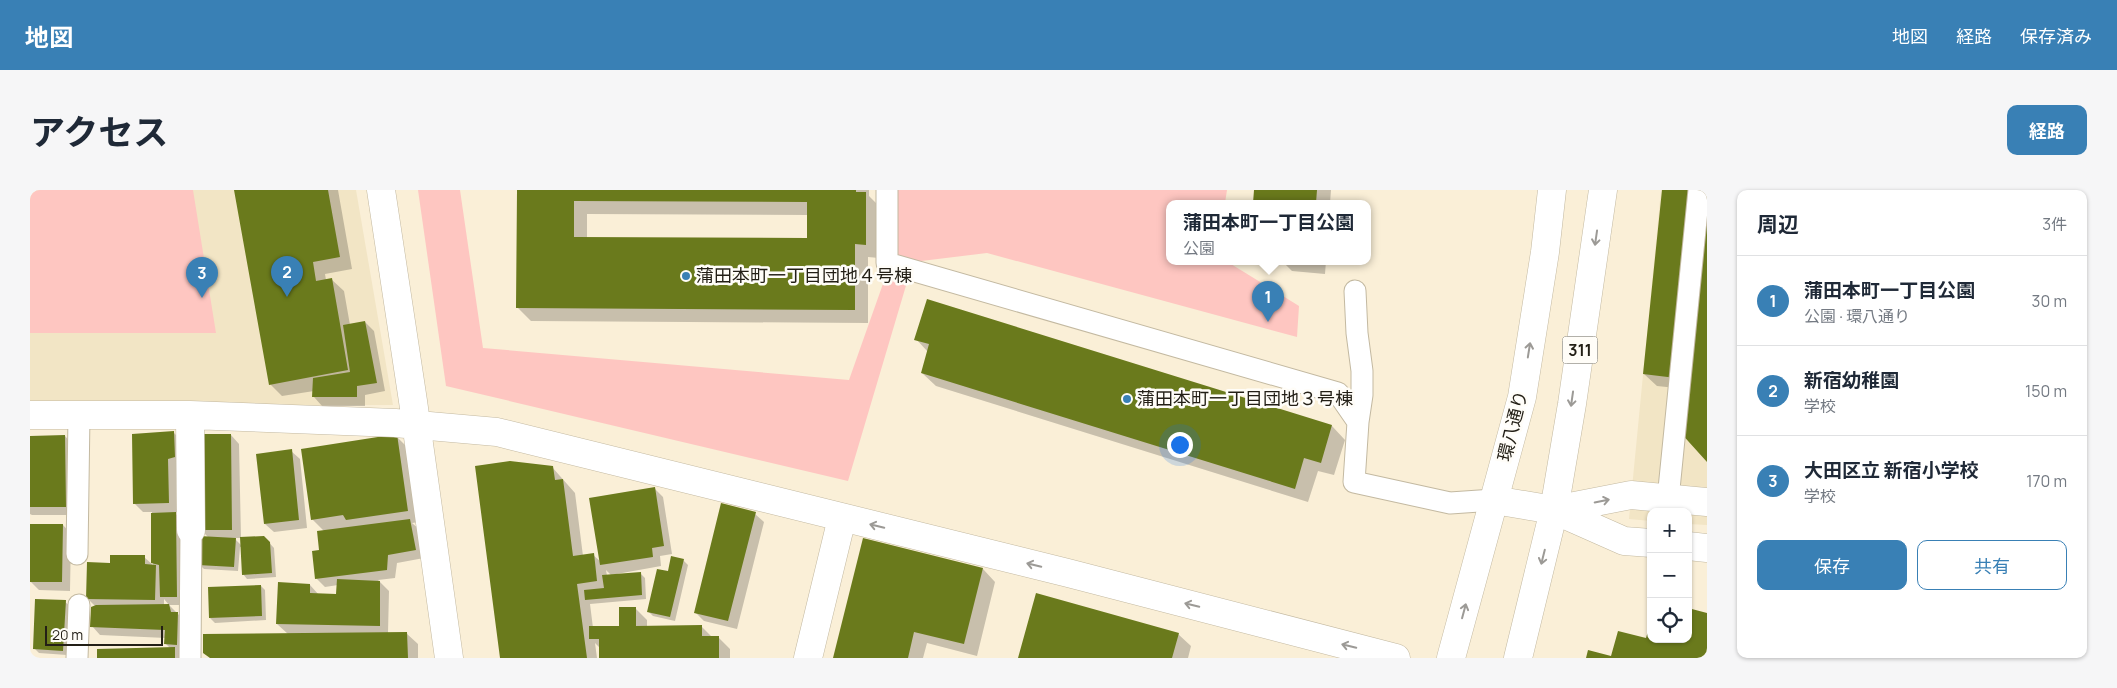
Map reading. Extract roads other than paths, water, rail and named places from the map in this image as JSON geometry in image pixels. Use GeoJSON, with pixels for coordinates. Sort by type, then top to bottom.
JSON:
{"type":"FeatureCollection","features":[{"type":"Feature","properties":{"kind":"street"},"geometry":{"type":"LineString","coordinates":[[381,190],[417,424],[449,658]]}},
{"type":"Feature","properties":{"kind":"street","name":"環八通り"},"geometry":{"type":"LineString","coordinates":[[1451,658],[1522,397],[1545,252],[1552,190]]}},
{"type":"Feature","properties":{"kind":"street","name":"311"},"geometry":{"type":"LineString","coordinates":[[1518,658],[1554,510],[1603,190]]}},
{"type":"Feature","properties":{"kind":"street"},"geometry":{"type":"LineString","coordinates":[[30,415],[190,415],[417,424],[496,432],[1396,658]]}},
{"type":"Feature","properties":{"kind":"street"},"geometry":{"type":"LineString","coordinates":[[190,415],[191,530]]}},
{"type":"Feature","properties":{"kind":"street"},"geometry":{"type":"LineString","coordinates":[[1554,510],[1631,495],[1707,502]]}},
{"type":"Feature","properties":{"kind":"street"},"geometry":{"type":"LineString","coordinates":[[1494,500],[1554,510],[1624,540],[1647,543]]}},
{"type":"Feature","properties":{"kind":"street"},"geometry":{"type":"LineString","coordinates":[[808,658],[842,518]]}},
{"type":"Feature","properties":{"kind":"street"},"geometry":{"type":"LineString","coordinates":[[1692,546],[1707,548]]}},
{"type":"Feature","properties":{"kind":"lane"},"geometry":{"type":"LineString","coordinates":[[887,190],[887,263],[1338,393],[1358,422]]}},
{"type":"Feature","properties":{"kind":"lane"},"geometry":{"type":"LineString","coordinates":[[1668,499],[1699,190]]}},
{"type":"Feature","properties":{"kind":"lane"},"geometry":{"type":"LineString","coordinates":[[1355,291],[1357,333],[1362,371],[1362,395],[1358,422],[1354,482],[1450,503],[1494,500]]}},
{"type":"Feature","properties":{"kind":"lane"},"geometry":{"type":"LineString","coordinates":[[77,554],[79,415]]}},
{"type":"Feature","properties":{"kind":"lane"},"geometry":{"type":"LineString","coordinates":[[190,658],[191,530]]}},
{"type":"Feature","properties":{"kind":"lane"},"geometry":{"type":"LineString","coordinates":[[78,658],[79,605]]}},
{"type":"Feature","properties":{"kind":"place","name":"蒲田本町一丁目団地４号棟"},"geometry":{"type":"Point","coordinates":[686,276]}},
{"type":"Feature","properties":{"kind":"place","name":"新宿幼稚園"},"geometry":{"type":"Point","coordinates":[287,297]}},
{"type":"Feature","properties":{"kind":"place","name":"大田区立 新宿小学校"},"geometry":{"type":"Point","coordinates":[202,298]}},
{"type":"Feature","properties":{"kind":"place","name":"蒲田本町一丁目公園"},"geometry":{"type":"Point","coordinates":[1268,322]}},
{"type":"Feature","properties":{"kind":"place","name":"蒲田本町一丁目団地３号棟"},"geometry":{"type":"Point","coordinates":[1127,399]}}]}
